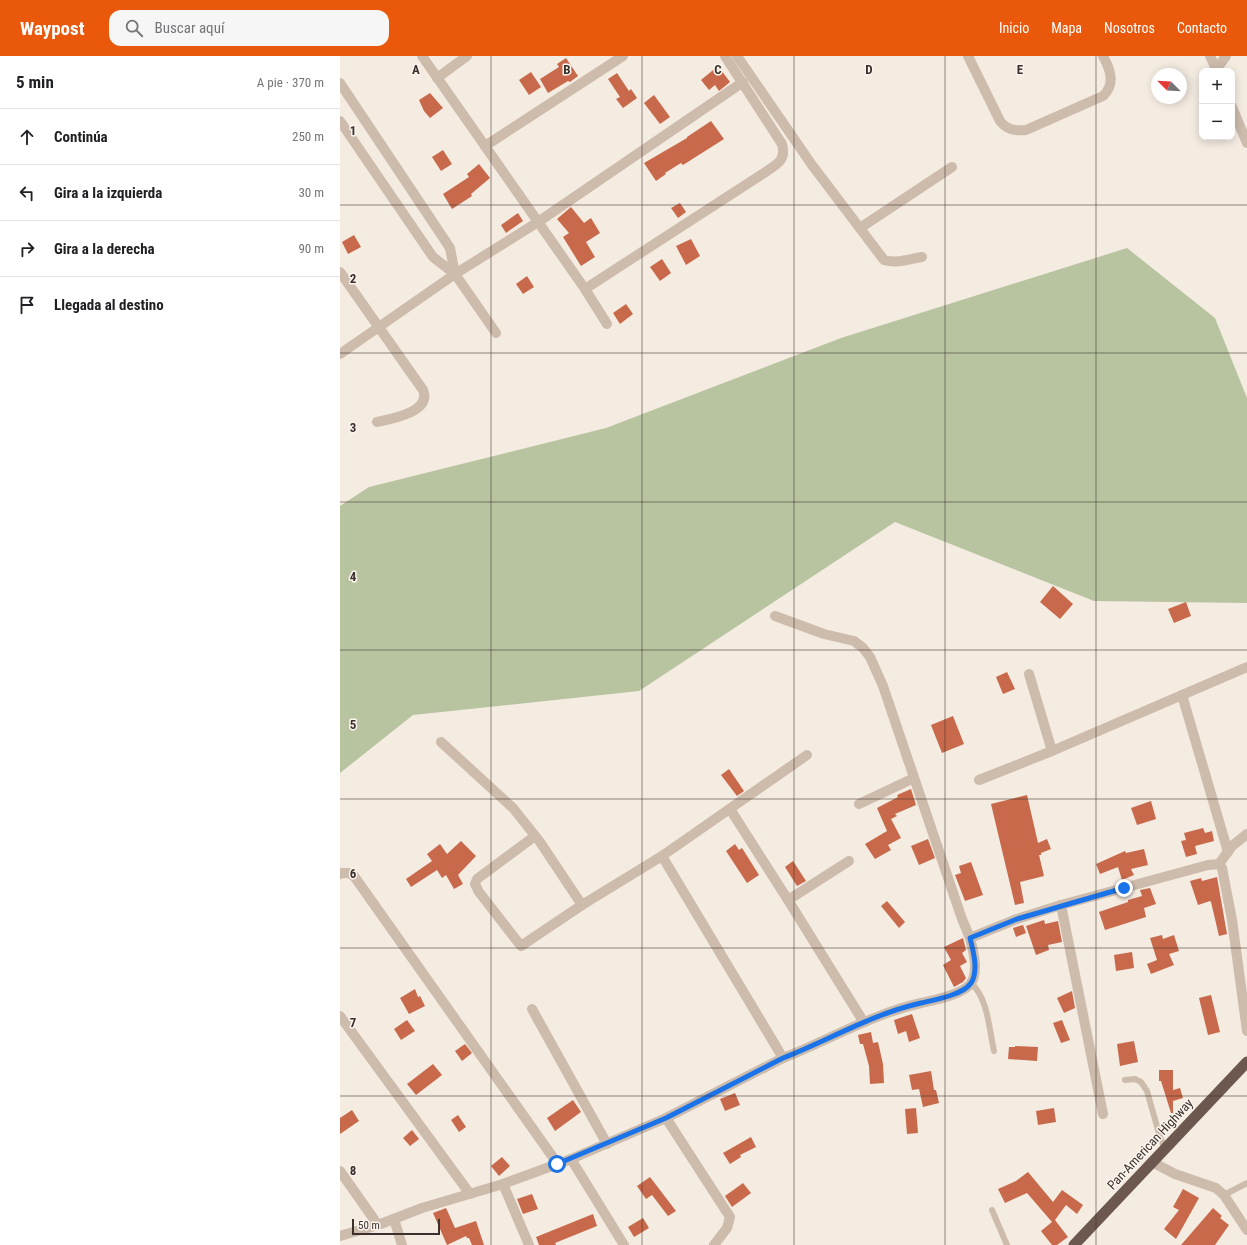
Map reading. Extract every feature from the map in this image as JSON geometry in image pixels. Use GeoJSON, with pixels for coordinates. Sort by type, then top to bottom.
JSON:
{"type":"FeatureCollection","features":[{"type":"Feature","properties":{"kind":"highway","name":"Pan-American Highway"},"geometry":{"type":"LineString","coordinates":[[1074,1245],[1247,1062]]}},
{"type":"Feature","properties":{"kind":"street"},"geometry":{"type":"LineString","coordinates":[[422,56],[585,289],[607,324]]}},
{"type":"Feature","properties":{"kind":"street"},"geometry":{"type":"LineString","coordinates":[[437,78],[467,56]]}},
{"type":"Feature","properties":{"kind":"street"},"geometry":{"type":"LineString","coordinates":[[485,146],[623,56]]}},
{"type":"Feature","properties":{"kind":"street"},"geometry":{"type":"LineString","coordinates":[[585,289],[778,164],[782,158],[784,151],[782,144],[725,56]]}},
{"type":"Feature","properties":{"kind":"street"},"geometry":{"type":"LineString","coordinates":[[737,56],[812,165],[884,260],[900,262],[922,256]]}},
{"type":"Feature","properties":{"kind":"street"},"geometry":{"type":"LineString","coordinates":[[968,56],[1000,121],[1004,126],[1017,131],[1026,130],[1103,96],[1110,87],[1111,76],[1103,56]]}},
{"type":"Feature","properties":{"kind":"street"},"geometry":{"type":"LineString","coordinates":[[1210,56],[1215,68]]}},
{"type":"Feature","properties":{"kind":"street"},"geometry":{"type":"LineString","coordinates":[[1217,68],[1226,56]]}},
{"type":"Feature","properties":{"kind":"street"},"geometry":{"type":"LineString","coordinates":[[340,354],[455,274],[538,222],[743,82]]}},
{"type":"Feature","properties":{"kind":"street"},"geometry":{"type":"LineString","coordinates":[[340,83],[450,248],[455,274]]}},
{"type":"Feature","properties":{"kind":"street"},"geometry":{"type":"LineString","coordinates":[[1235,113],[1245,132],[1247,143]]}},
{"type":"Feature","properties":{"kind":"street"},"geometry":{"type":"LineString","coordinates":[[340,121],[434,257],[455,274],[496,333]]}},
{"type":"Feature","properties":{"kind":"street"},"geometry":{"type":"LineString","coordinates":[[860,228],[952,168]]}},
{"type":"Feature","properties":{"kind":"street"},"geometry":{"type":"LineString","coordinates":[[340,272],[380,327],[425,394],[424,400],[415,410],[405,416],[377,422]]}},
{"type":"Feature","properties":{"kind":"street"},"geometry":{"type":"LineString","coordinates":[[340,1236],[378,1225],[422,1208],[503,1184],[571,1159],[666,1118],[783,1058],[863,1021],[901,1008],[938,1000],[959,991],[971,983],[974,975],[974,966],[970,938],[880,680],[870,657],[863,648],[854,641],[824,634],[775,616]]}},
{"type":"Feature","properties":{"kind":"street"},"geometry":{"type":"LineString","coordinates":[[979,780],[1052,751],[1247,667]]}},
{"type":"Feature","properties":{"kind":"street"},"geometry":{"type":"LineString","coordinates":[[1029,674],[1052,751]]}},
{"type":"Feature","properties":{"kind":"street"},"geometry":{"type":"LineString","coordinates":[[1182,695],[1228,852]]}},
{"type":"Feature","properties":{"kind":"street"},"geometry":{"type":"LineString","coordinates":[[441,742],[513,808],[535,836],[582,906]]}},
{"type":"Feature","properties":{"kind":"street"},"geometry":{"type":"LineString","coordinates":[[535,836],[477,879],[475,884],[476,888],[521,946],[662,856],[807,754]]}},
{"type":"Feature","properties":{"kind":"street"},"geometry":{"type":"LineString","coordinates":[[859,804],[914,778]]}},
{"type":"Feature","properties":{"kind":"street"},"geometry":{"type":"LineString","coordinates":[[730,809],[863,1021]]}},
{"type":"Feature","properties":{"kind":"street"},"geometry":{"type":"LineString","coordinates":[[970,938],[1017,919],[1061,905],[1208,865],[1219,864],[1232,846],[1247,834]]}},
{"type":"Feature","properties":{"kind":"street"},"geometry":{"type":"LineString","coordinates":[[662,856],[783,1058]]}},
{"type":"Feature","properties":{"kind":"street"},"geometry":{"type":"LineString","coordinates":[[788,900],[849,861]]}},
{"type":"Feature","properties":{"kind":"street"},"geometry":{"type":"LineString","coordinates":[[1219,864],[1222,868],[1232,920],[1247,1031]]}},
{"type":"Feature","properties":{"kind":"street"},"geometry":{"type":"LineString","coordinates":[[340,874],[349,873],[354,876],[557,1164]]}},
{"type":"Feature","properties":{"kind":"street"},"geometry":{"type":"LineString","coordinates":[[1061,905],[1104,1114]]}},
{"type":"Feature","properties":{"kind":"street"},"geometry":{"type":"LineString","coordinates":[[532,1008],[607,1144]]}},
{"type":"Feature","properties":{"kind":"street"},"geometry":{"type":"LineString","coordinates":[[340,1016],[470,1194]]}},
{"type":"Feature","properties":{"kind":"street"},"geometry":{"type":"LineString","coordinates":[[666,1118],[730,1217],[727,1228],[714,1245]]}},
{"type":"Feature","properties":{"kind":"street"},"geometry":{"type":"LineString","coordinates":[[571,1159],[624,1245]]}},
{"type":"Feature","properties":{"kind":"street"},"geometry":{"type":"LineString","coordinates":[[1152,1162],[1175,1174],[1216,1188],[1224,1195],[1247,1230]]}},
{"type":"Feature","properties":{"kind":"street"},"geometry":{"type":"LineString","coordinates":[[340,1171],[378,1225]]}},
{"type":"Feature","properties":{"kind":"street"},"geometry":{"type":"LineString","coordinates":[[503,1184],[529,1245]]}},
{"type":"Feature","properties":{"kind":"street"},"geometry":{"type":"LineString","coordinates":[[394,1219],[402,1245]]}},
{"type":"Feature","properties":{"kind":"lane"},"geometry":{"type":"LineString","coordinates":[[971,983],[977,988],[982,997],[994,1051]]}},
{"type":"Feature","properties":{"kind":"lane"},"geometry":{"type":"LineString","coordinates":[[1125,1080],[1135,1079],[1141,1082],[1147,1091],[1160,1138],[1165,1149]]}},
{"type":"Feature","properties":{"kind":"lane"},"geometry":{"type":"LineString","coordinates":[[1224,1195],[1247,1183]]}},
{"type":"Feature","properties":{"kind":"lane"},"geometry":{"type":"LineString","coordinates":[[992,1210],[1007,1245]]}},
{"type":"Feature","properties":{"kind":"green space"},"geometry":{"type":"Polygon","coordinates":[[[1127,248],[1215,318],[1247,398],[1247,603],[1094,601],[895,522],[639,691],[413,715],[340,773],[340,506],[369,487],[606,428],[841,338],[1127,248]]]}},
{"type":"Feature","properties":{"kind":"building"},"geometry":{"type":"Polygon","coordinates":[[[566,58],[578,76],[570,82],[568,81],[548,93],[540,79],[559,67],[557,64],[566,58]]]}},
{"type":"Feature","properties":{"kind":"building"},"geometry":{"type":"Polygon","coordinates":[[[718,66],[730,82],[719,91],[715,85],[709,90],[701,80],[718,66]]]}},
{"type":"Feature","properties":{"kind":"building"},"geometry":{"type":"Polygon","coordinates":[[[531,72],[541,87],[529,95],[519,80],[531,72]]]}},
{"type":"Feature","properties":{"kind":"building"},"geometry":{"type":"Polygon","coordinates":[[[617,73],[629,91],[631,89],[637,98],[623,108],[616,99],[620,97],[608,79],[617,73]]]}},
{"type":"Feature","properties":{"kind":"building"},"geometry":{"type":"Polygon","coordinates":[[[430,93],[443,108],[430,118],[424,111],[419,100],[430,93]]]}},
{"type":"Feature","properties":{"kind":"building"},"geometry":{"type":"Polygon","coordinates":[[[654,95],[670,117],[660,124],[644,103],[654,95]]]}},
{"type":"Feature","properties":{"kind":"building"},"geometry":{"type":"Polygon","coordinates":[[[711,121],[724,139],[683,165],[681,163],[665,173],[666,174],[656,181],[644,163],[687,138],[711,121]]]}},
{"type":"Feature","properties":{"kind":"building"},"geometry":{"type":"Polygon","coordinates":[[[443,150],[452,164],[441,171],[432,157],[443,150]]]}},
{"type":"Feature","properties":{"kind":"building"},"geometry":{"type":"Polygon","coordinates":[[[479,164],[490,178],[471,194],[472,196],[452,209],[443,194],[469,177],[467,174],[479,164]]]}},
{"type":"Feature","properties":{"kind":"building"},"geometry":{"type":"Polygon","coordinates":[[[680,203],[686,212],[678,218],[671,208],[680,203]]]}},
{"type":"Feature","properties":{"kind":"building"},"geometry":{"type":"Polygon","coordinates":[[[571,207],[584,223],[591,218],[600,233],[586,242],[595,257],[581,266],[563,237],[569,233],[557,219],[571,207]]]}},
{"type":"Feature","properties":{"kind":"building"},"geometry":{"type":"Polygon","coordinates":[[[518,213],[523,221],[506,233],[501,225],[518,213]]]}},
{"type":"Feature","properties":{"kind":"building"},"geometry":{"type":"Polygon","coordinates":[[[354,235],[361,247],[348,254],[342,242],[354,235]]]}},
{"type":"Feature","properties":{"kind":"building"},"geometry":{"type":"Polygon","coordinates":[[[691,239],[700,256],[686,265],[676,246],[691,239]]]}},
{"type":"Feature","properties":{"kind":"building"},"geometry":{"type":"Polygon","coordinates":[[[662,259],[671,273],[660,281],[650,267],[662,259]]]}},
{"type":"Feature","properties":{"kind":"building"},"geometry":{"type":"Polygon","coordinates":[[[527,276],[534,287],[523,294],[516,284],[527,276]]]}},
{"type":"Feature","properties":{"kind":"building"},"geometry":{"type":"Polygon","coordinates":[[[626,304],[633,314],[620,324],[613,313],[626,304]]]}},
{"type":"Feature","properties":{"kind":"building"},"geometry":{"type":"Polygon","coordinates":[[[1053,586],[1073,604],[1060,619],[1040,602],[1053,586]]]}},
{"type":"Feature","properties":{"kind":"building"},"geometry":{"type":"Polygon","coordinates":[[[1186,602],[1191,616],[1174,623],[1168,609],[1186,602]]]}},
{"type":"Feature","properties":{"kind":"building"},"geometry":{"type":"Polygon","coordinates":[[[1007,672],[1015,689],[1003,694],[996,677],[1007,672]]]}},
{"type":"Feature","properties":{"kind":"building"},"geometry":{"type":"Polygon","coordinates":[[[953,716],[964,744],[942,753],[931,725],[953,716]]]}},
{"type":"Feature","properties":{"kind":"building"},"geometry":{"type":"Polygon","coordinates":[[[729,769],[744,791],[737,796],[721,775],[729,769]]]}},
{"type":"Feature","properties":{"kind":"building"},"geometry":{"type":"Polygon","coordinates":[[[911,789],[916,805],[895,814],[897,816],[891,819],[901,838],[888,845],[891,850],[875,859],[865,844],[887,831],[877,808],[898,797],[897,795],[911,789]]]}},
{"type":"Feature","properties":{"kind":"building"},"geometry":{"type":"Polygon","coordinates":[[[1027,795],[1038,843],[1047,839],[1051,849],[1039,855],[1044,876],[1020,882],[1024,903],[1015,905],[991,804],[1027,795]]]}},
{"type":"Feature","properties":{"kind":"building"},"geometry":{"type":"Polygon","coordinates":[[[1151,801],[1156,819],[1137,825],[1131,808],[1151,801]]]}},
{"type":"Feature","properties":{"kind":"building"},"geometry":{"type":"Polygon","coordinates":[[[1203,828],[1205,833],[1212,831],[1214,841],[1195,846],[1197,854],[1186,857],[1181,841],[1186,840],[1184,833],[1203,828]]]}},
{"type":"Feature","properties":{"kind":"building"},"geometry":{"type":"Polygon","coordinates":[[[928,839],[935,858],[919,865],[911,846],[928,839]]]}},
{"type":"Feature","properties":{"kind":"building"},"geometry":{"type":"Polygon","coordinates":[[[461,841],[476,856],[458,875],[463,884],[454,889],[446,875],[442,878],[437,870],[411,887],[406,879],[432,861],[427,854],[440,844],[447,854],[461,841]]]}},
{"type":"Feature","properties":{"kind":"building"},"geometry":{"type":"Polygon","coordinates":[[[735,844],[739,850],[742,848],[759,875],[747,883],[726,851],[735,844]]]}},
{"type":"Feature","properties":{"kind":"building"},"geometry":{"type":"Polygon","coordinates":[[[1144,849],[1148,865],[1131,869],[1134,875],[1122,880],[1118,867],[1100,874],[1096,864],[1125,851],[1126,853],[1144,849]]]}},
{"type":"Feature","properties":{"kind":"building"},"geometry":{"type":"Polygon","coordinates":[[[793,861],[806,881],[797,886],[785,867],[793,861]]]}},
{"type":"Feature","properties":{"kind":"building"},"geometry":{"type":"Polygon","coordinates":[[[971,862],[983,895],[965,901],[955,875],[961,873],[959,866],[971,862]]]}},
{"type":"Feature","properties":{"kind":"building"},"geometry":{"type":"Polygon","coordinates":[[[1217,877],[1227,934],[1219,936],[1211,902],[1198,905],[1190,881],[1201,878],[1202,881],[1217,877]]]}},
{"type":"Feature","properties":{"kind":"building"},"geometry":{"type":"Polygon","coordinates":[[[1150,888],[1156,904],[1144,908],[1146,917],[1105,930],[1099,912],[1142,896],[1140,890],[1150,888]]]}},
{"type":"Feature","properties":{"kind":"building"},"geometry":{"type":"Polygon","coordinates":[[[887,901],[905,922],[899,928],[881,906],[887,901]]]}},
{"type":"Feature","properties":{"kind":"building"},"geometry":{"type":"Polygon","coordinates":[[[1044,920],[1045,924],[1058,921],[1062,942],[1048,945],[1049,950],[1036,955],[1026,926],[1044,920]]]}},
{"type":"Feature","properties":{"kind":"building"},"geometry":{"type":"Polygon","coordinates":[[[1023,925],[1026,933],[1016,937],[1013,928],[1023,925]]]}},
{"type":"Feature","properties":{"kind":"building"},"geometry":{"type":"Polygon","coordinates":[[[1162,935],[1163,939],[1174,935],[1179,951],[1169,954],[1174,965],[1151,974],[1147,964],[1157,960],[1150,938],[1162,935]]]}},
{"type":"Feature","properties":{"kind":"building"},"geometry":{"type":"Polygon","coordinates":[[[963,938],[966,950],[962,953],[967,962],[960,966],[966,978],[963,982],[954,987],[943,965],[951,960],[944,947],[963,938]]]}},
{"type":"Feature","properties":{"kind":"building"},"geometry":{"type":"Polygon","coordinates":[[[1132,952],[1134,968],[1116,971],[1114,955],[1132,952]]]}},
{"type":"Feature","properties":{"kind":"building"},"geometry":{"type":"Polygon","coordinates":[[[415,989],[418,997],[420,996],[425,1006],[409,1014],[400,998],[415,989]]]}},
{"type":"Feature","properties":{"kind":"building"},"geometry":{"type":"Polygon","coordinates":[[[1072,991],[1075,1008],[1064,1013],[1057,998],[1072,991]]]}},
{"type":"Feature","properties":{"kind":"building"},"geometry":{"type":"Polygon","coordinates":[[[1211,995],[1220,1032],[1208,1035],[1199,998],[1211,995]]]}},
{"type":"Feature","properties":{"kind":"building"},"geometry":{"type":"Polygon","coordinates":[[[912,1014],[920,1038],[909,1042],[906,1031],[898,1034],[894,1020],[912,1014]]]}},
{"type":"Feature","properties":{"kind":"building"},"geometry":{"type":"Polygon","coordinates":[[[407,1020],[415,1031],[401,1040],[394,1029],[407,1020]]]}},
{"type":"Feature","properties":{"kind":"building"},"geometry":{"type":"Polygon","coordinates":[[[1062,1020],[1070,1040],[1061,1043],[1053,1023],[1062,1020]]]}},
{"type":"Feature","properties":{"kind":"building"},"geometry":{"type":"Polygon","coordinates":[[[871,1032],[873,1043],[878,1042],[883,1064],[884,1083],[870,1084],[869,1066],[863,1044],[860,1044],[858,1035],[871,1032]]]}},
{"type":"Feature","properties":{"kind":"building"},"geometry":{"type":"Polygon","coordinates":[[[1134,1041],[1138,1062],[1120,1066],[1117,1044],[1134,1041]]]}},
{"type":"Feature","properties":{"kind":"building"},"geometry":{"type":"Polygon","coordinates":[[[465,1044],[472,1053],[462,1061],[455,1051],[465,1044]]]}},
{"type":"Feature","properties":{"kind":"building"},"geometry":{"type":"Polygon","coordinates":[[[1009,1047],[1038,1047],[1037,1061],[1008,1059],[1009,1047]]]}},
{"type":"Feature","properties":{"kind":"building"},"geometry":{"type":"Polygon","coordinates":[[[433,1064],[442,1075],[416,1095],[407,1084],[433,1064]]]}},
{"type":"Feature","properties":{"kind":"building"},"geometry":{"type":"Polygon","coordinates":[[[1159,1070],[1173,1070],[1173,1090],[1180,1088],[1183,1098],[1173,1101],[1173,1113],[1171,1113],[1161,1081],[1159,1081],[1159,1070]]]}},
{"type":"Feature","properties":{"kind":"building"},"geometry":{"type":"Polygon","coordinates":[[[931,1071],[934,1090],[936,1090],[939,1103],[923,1107],[919,1089],[912,1090],[909,1075],[931,1071]]]}},
{"type":"Feature","properties":{"kind":"building"},"geometry":{"type":"Polygon","coordinates":[[[735,1093],[740,1105],[725,1111],[720,1099],[735,1093]]]}},
{"type":"Feature","properties":{"kind":"building"},"geometry":{"type":"Polygon","coordinates":[[[573,1100],[581,1112],[555,1131],[547,1118],[573,1100]]]}},
{"type":"Feature","properties":{"kind":"building"},"geometry":{"type":"Polygon","coordinates":[[[916,1108],[918,1133],[907,1134],[905,1109],[916,1108]]]}},
{"type":"Feature","properties":{"kind":"building"},"geometry":{"type":"Polygon","coordinates":[[[1054,1108],[1056,1122],[1038,1125],[1036,1111],[1054,1108]]]}},
{"type":"Feature","properties":{"kind":"building"},"geometry":{"type":"Polygon","coordinates":[[[352,1110],[359,1121],[340,1134],[340,1118],[352,1110]]]}},
{"type":"Feature","properties":{"kind":"building"},"geometry":{"type":"Polygon","coordinates":[[[458,1115],[466,1127],[459,1132],[451,1120],[458,1115]]]}},
{"type":"Feature","properties":{"kind":"building"},"geometry":{"type":"Polygon","coordinates":[[[412,1130],[419,1139],[410,1146],[403,1138],[412,1130]]]}},
{"type":"Feature","properties":{"kind":"building"},"geometry":{"type":"Polygon","coordinates":[[[751,1137],[756,1147],[740,1155],[741,1157],[730,1164],[723,1153],[751,1137]]]}},
{"type":"Feature","properties":{"kind":"building"},"geometry":{"type":"Polygon","coordinates":[[[502,1157],[510,1166],[499,1176],[491,1166],[502,1157]]]}},
{"type":"Feature","properties":{"kind":"building"},"geometry":{"type":"Polygon","coordinates":[[[1028,1172],[1053,1202],[1062,1190],[1083,1205],[1077,1214],[1066,1205],[1055,1220],[1068,1237],[1057,1245],[1052,1245],[1041,1231],[1052,1222],[1027,1193],[1005,1203],[998,1189],[1016,1181],[1028,1172]]]}},
{"type":"Feature","properties":{"kind":"building"},"geometry":{"type":"Polygon","coordinates":[[[650,1177],[676,1211],[668,1216],[652,1195],[646,1199],[637,1186],[650,1177]]]}},
{"type":"Feature","properties":{"kind":"building"},"geometry":{"type":"Polygon","coordinates":[[[743,1183],[751,1193],[732,1207],[725,1196],[743,1183]]]}},
{"type":"Feature","properties":{"kind":"building"},"geometry":{"type":"Polygon","coordinates":[[[1183,1189],[1199,1198],[1176,1239],[1164,1229],[1179,1210],[1173,1207],[1183,1189]]]}},
{"type":"Feature","properties":{"kind":"building"},"geometry":{"type":"Polygon","coordinates":[[[532,1194],[538,1209],[523,1214],[517,1199],[532,1194]]]}},
{"type":"Feature","properties":{"kind":"building"},"geometry":{"type":"Polygon","coordinates":[[[446,1208],[455,1228],[476,1221],[484,1245],[472,1245],[469,1238],[466,1236],[447,1245],[433,1213],[446,1208]]]}},
{"type":"Feature","properties":{"kind":"building"},"geometry":{"type":"Polygon","coordinates":[[[1213,1208],[1222,1216],[1220,1218],[1229,1225],[1215,1245],[1181,1245],[1213,1208]]]}},
{"type":"Feature","properties":{"kind":"building"},"geometry":{"type":"Polygon","coordinates":[[[593,1214],[597,1226],[555,1243],[556,1245],[539,1245],[536,1237],[593,1214]]]}},
{"type":"Feature","properties":{"kind":"building"},"geometry":{"type":"Polygon","coordinates":[[[643,1218],[649,1228],[634,1237],[628,1227],[643,1218]]]}},
{"type":"Feature","properties":{"kind":"route"},"geometry":{"type":"LineString","coordinates":[[557,1164],[666,1118],[783,1058],[863,1021],[922,1002],[938,1000],[959,991],[971,983],[974,975],[970,938],[1017,919],[1061,905],[1124,888]]}}]}
